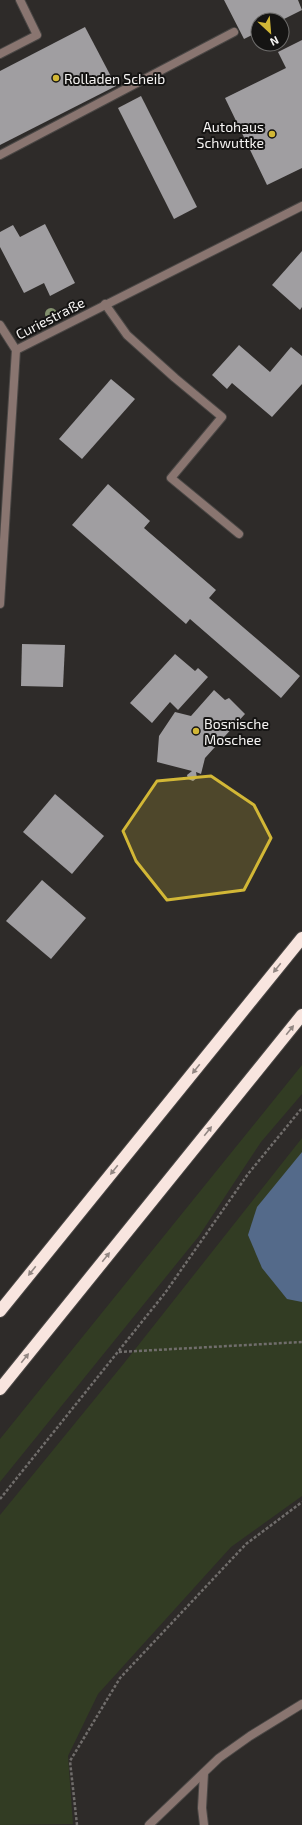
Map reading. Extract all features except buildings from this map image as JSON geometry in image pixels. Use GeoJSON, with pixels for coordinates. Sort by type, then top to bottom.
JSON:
{"type":"FeatureCollection","features":[{"type":"Feature","properties":{"kind":"highway"},"geometry":{"type":"LineString","coordinates":[[0,1311],[302,938]]}},
{"type":"Feature","properties":{"kind":"highway"},"geometry":{"type":"LineString","coordinates":[[0,1389],[302,1015]]}},
{"type":"Feature","properties":{"kind":"street"},"geometry":{"type":"LineString","coordinates":[[0,54],[37,34],[20,0]]}},
{"type":"Feature","properties":{"kind":"street"},"geometry":{"type":"LineString","coordinates":[[0,155],[234,32]]}},
{"type":"Feature","properties":{"kind":"street","name":"Curiestraße"},"geometry":{"type":"LineString","coordinates":[[0,604],[16,350],[302,206]]}},
{"type":"Feature","properties":{"kind":"street"},"geometry":{"type":"LineString","coordinates":[[105,304],[127,335],[222,417],[171,478],[239,534]]}},
{"type":"Feature","properties":{"kind":"street"},"geometry":{"type":"LineString","coordinates":[[0,325],[16,350]]}},
{"type":"Feature","properties":{"kind":"street"},"geometry":{"type":"LineString","coordinates":[[149,1825],[219,1758],[235,1746],[302,1704]]}},
{"type":"Feature","properties":{"kind":"street"},"geometry":{"type":"LineString","coordinates":[[204,1773],[202,1808],[204,1825]]}},
{"type":"Feature","properties":{"kind":"path"},"geometry":{"type":"LineString","coordinates":[[0,1499],[165,1293],[248,1174],[302,1108]]}},
{"type":"Feature","properties":{"kind":"path"},"geometry":{"type":"LineString","coordinates":[[118,1352],[302,1342]]}},
{"type":"Feature","properties":{"kind":"path"},"geometry":{"type":"LineString","coordinates":[[77,1825],[70,1760],[120,1678],[246,1544],[302,1502]]}},
{"type":"Feature","properties":{"kind":"highlighted area"},"geometry":{"type":"Polygon","coordinates":[[[211,776],[254,805],[271,838],[244,890],[167,900],[136,861],[123,831],[157,781],[211,776]]]}},
{"type":"Feature","properties":{"kind":"green space"},"geometry":{"type":"Polygon","coordinates":[[[302,1065],[302,1094],[261,1142],[199,1236],[0,1482],[0,1439],[302,1065]]]}},
{"type":"Feature","properties":{"kind":"green space"},"geometry":{"type":"Polygon","coordinates":[[[302,1138],[302,1496],[231,1547],[98,1694],[68,1756],[73,1824],[0,1825],[0,1515],[125,1362],[302,1138]]]}},
{"type":"Feature","properties":{"kind":"water"},"geometry":{"type":"Polygon","coordinates":[[[302,1152],[302,1302],[287,1299],[262,1268],[248,1235],[257,1207],[302,1152]]]}},
{"type":"Feature","properties":{"kind":"place","name":"Rolladen Scheib"},"geometry":{"type":"Point","coordinates":[56,78]}},
{"type":"Feature","properties":{"kind":"place","name":"Autohaus Schwuttke"},"geometry":{"type":"Point","coordinates":[272,134]}},
{"type":"Feature","properties":{"kind":"place","name":"Bosnische Moschee"},"geometry":{"type":"Point","coordinates":[196,731]}}]}
